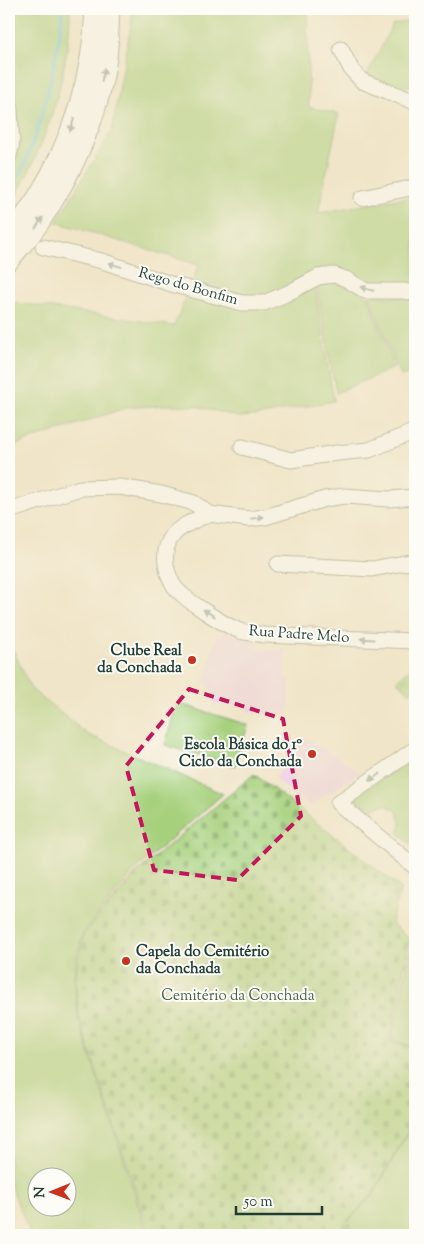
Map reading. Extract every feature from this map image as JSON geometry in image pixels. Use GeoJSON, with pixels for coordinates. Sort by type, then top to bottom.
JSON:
{"type":"FeatureCollection","features":[{"type":"Feature","properties":{"kind":"main road"},"geometry":{"type":"LineString","coordinates":[[9,236],[24,219],[48,178],[69,135],[81,97],[90,57],[95,9]]}},
{"type":"Feature","properties":{"kind":"main road"},"geometry":{"type":"LineString","coordinates":[[9,261],[37,227],[62,185],[84,141],[97,100],[106,59],[110,9]]}},
{"type":"Feature","properties":{"kind":"street"},"geometry":{"type":"LineString","coordinates":[[341,49],[351,68],[362,81],[411,97]]}},
{"type":"Feature","properties":{"kind":"street"},"geometry":{"type":"LineString","coordinates":[[9,93],[12,143],[9,156]]}},
{"type":"Feature","properties":{"kind":"street"},"geometry":{"type":"LineString","coordinates":[[362,198],[415,187]]}},
{"type":"Feature","properties":{"kind":"street","name":"Rego do Bonfim"},"geometry":{"type":"LineString","coordinates":[[43,247],[102,261],[171,284],[242,303],[264,303],[286,294],[318,276],[334,274],[346,279],[366,292],[403,291],[415,293]]}},
{"type":"Feature","properties":{"kind":"street"},"geometry":{"type":"LineString","coordinates":[[242,447],[291,460],[369,450],[415,431]]}},
{"type":"Feature","properties":{"kind":"street"},"geometry":{"type":"LineString","coordinates":[[9,511],[80,488],[120,487],[161,494],[194,503],[209,514],[249,519],[265,517],[325,499],[344,496],[415,497]]}},
{"type":"Feature","properties":{"kind":"street","name":"Rua Padre Melo"},"geometry":{"type":"LineString","coordinates":[[209,514],[187,525],[173,535],[166,549],[165,559],[174,587],[226,624],[241,631],[263,635],[415,641]]}},
{"type":"Feature","properties":{"kind":"street"},"geometry":{"type":"LineString","coordinates":[[278,564],[372,569],[415,562]]}},
{"type":"Feature","properties":{"kind":"street"},"geometry":{"type":"LineString","coordinates":[[415,749],[338,802],[415,867]]}},
{"type":"Feature","properties":{"kind":"highlighted area"},"geometry":{"type":"Polygon","coordinates":[[[189,689],[283,719],[301,816],[237,880],[154,870],[126,766],[189,689]]]}},
{"type":"Feature","properties":{"kind":"shaded area"},"geometry":{"type":"Polygon","coordinates":[[[224,631],[258,642],[258,649],[285,650],[284,677],[290,678],[288,714],[249,712],[249,704],[215,704],[209,686],[204,681],[217,635],[222,637],[224,631]]]}},
{"type":"Feature","properties":{"kind":"shaded area","name":"Escola Básica do 1º Ciclo da Conchada"},"geometry":{"type":"Polygon","coordinates":[[[305,737],[360,772],[310,806],[275,779],[305,737]]]}},
{"type":"Feature","properties":{"kind":"green space"},"geometry":{"type":"Polygon","coordinates":[[[9,9],[70,9],[68,45],[56,101],[37,154],[9,209],[9,9]]]}},
{"type":"Feature","properties":{"kind":"green space"},"geometry":{"type":"Polygon","coordinates":[[[132,9],[307,11],[309,107],[339,114],[318,213],[415,196],[415,286],[386,287],[369,285],[340,268],[326,267],[264,295],[237,295],[192,282],[199,265],[56,222],[112,131],[132,19],[132,9]]]}},
{"type":"Feature","properties":{"kind":"green space"},"geometry":{"type":"Polygon","coordinates":[[[415,19],[415,84],[403,87],[384,84],[366,77],[393,24],[415,19]]]}},
{"type":"Feature","properties":{"kind":"green space"},"geometry":{"type":"Polygon","coordinates":[[[334,279],[367,295],[395,367],[336,393],[316,282],[334,279]]]}},
{"type":"Feature","properties":{"kind":"green space"},"geometry":{"type":"Polygon","coordinates":[[[314,283],[334,401],[257,416],[238,417],[196,406],[167,405],[125,408],[9,447],[9,304],[12,302],[174,326],[188,293],[241,307],[314,283]]]}},
{"type":"Feature","properties":{"kind":"green space"},"geometry":{"type":"Polygon","coordinates":[[[369,295],[415,298],[415,371],[401,376],[369,295]]]}},
{"type":"Feature","properties":{"kind":"green space"},"geometry":{"type":"Polygon","coordinates":[[[9,640],[31,689],[87,734],[223,794],[135,870],[83,933],[77,955],[74,977],[78,1018],[148,1235],[27,1235],[30,1233],[9,1182],[9,640]]]}},
{"type":"Feature","properties":{"kind":"green space"},"geometry":{"type":"Polygon","coordinates":[[[415,666],[415,688],[410,693],[397,681],[411,667],[415,666]]]}},
{"type":"Feature","properties":{"kind":"green space"},"geometry":{"type":"Polygon","coordinates":[[[177,703],[248,725],[235,766],[165,745],[177,703]]]}},
{"type":"Feature","properties":{"kind":"green space"},"geometry":{"type":"Polygon","coordinates":[[[415,756],[415,848],[398,833],[401,824],[397,811],[391,807],[384,806],[378,806],[372,810],[354,798],[415,756]]]}},
{"type":"Feature","properties":{"kind":"green space","name":"Cemitério da Conchada"},"geometry":{"type":"Polygon","coordinates":[[[254,774],[401,888],[391,923],[410,939],[389,1041],[415,1048],[415,1118],[372,1195],[347,1221],[352,1235],[150,1235],[79,1018],[75,978],[79,955],[84,934],[136,873],[254,774]]]}},
{"type":"Feature","properties":{"kind":"green space"},"geometry":{"type":"Polygon","coordinates":[[[415,931],[415,1047],[391,1040],[415,931]]]}},
{"type":"Feature","properties":{"kind":"green space"},"geometry":{"type":"Polygon","coordinates":[[[415,1120],[415,1235],[354,1235],[349,1220],[373,1195],[415,1120]]]}},
{"type":"Feature","properties":{"kind":"waterway"},"geometry":{"type":"LineString","coordinates":[[9,196],[25,163],[44,109],[58,43],[62,9]]}},
{"type":"Feature","properties":{"kind":"place","name":"Clube Real da Conchada"},"geometry":{"type":"Point","coordinates":[192,660]}},
{"type":"Feature","properties":{"kind":"place","name":"Escola Básica do 1º Ciclo da Conchada"},"geometry":{"type":"Point","coordinates":[312,754]}},
{"type":"Feature","properties":{"kind":"place","name":"Capela do Cemitério da Conchada"},"geometry":{"type":"Point","coordinates":[126,961]}}]}
